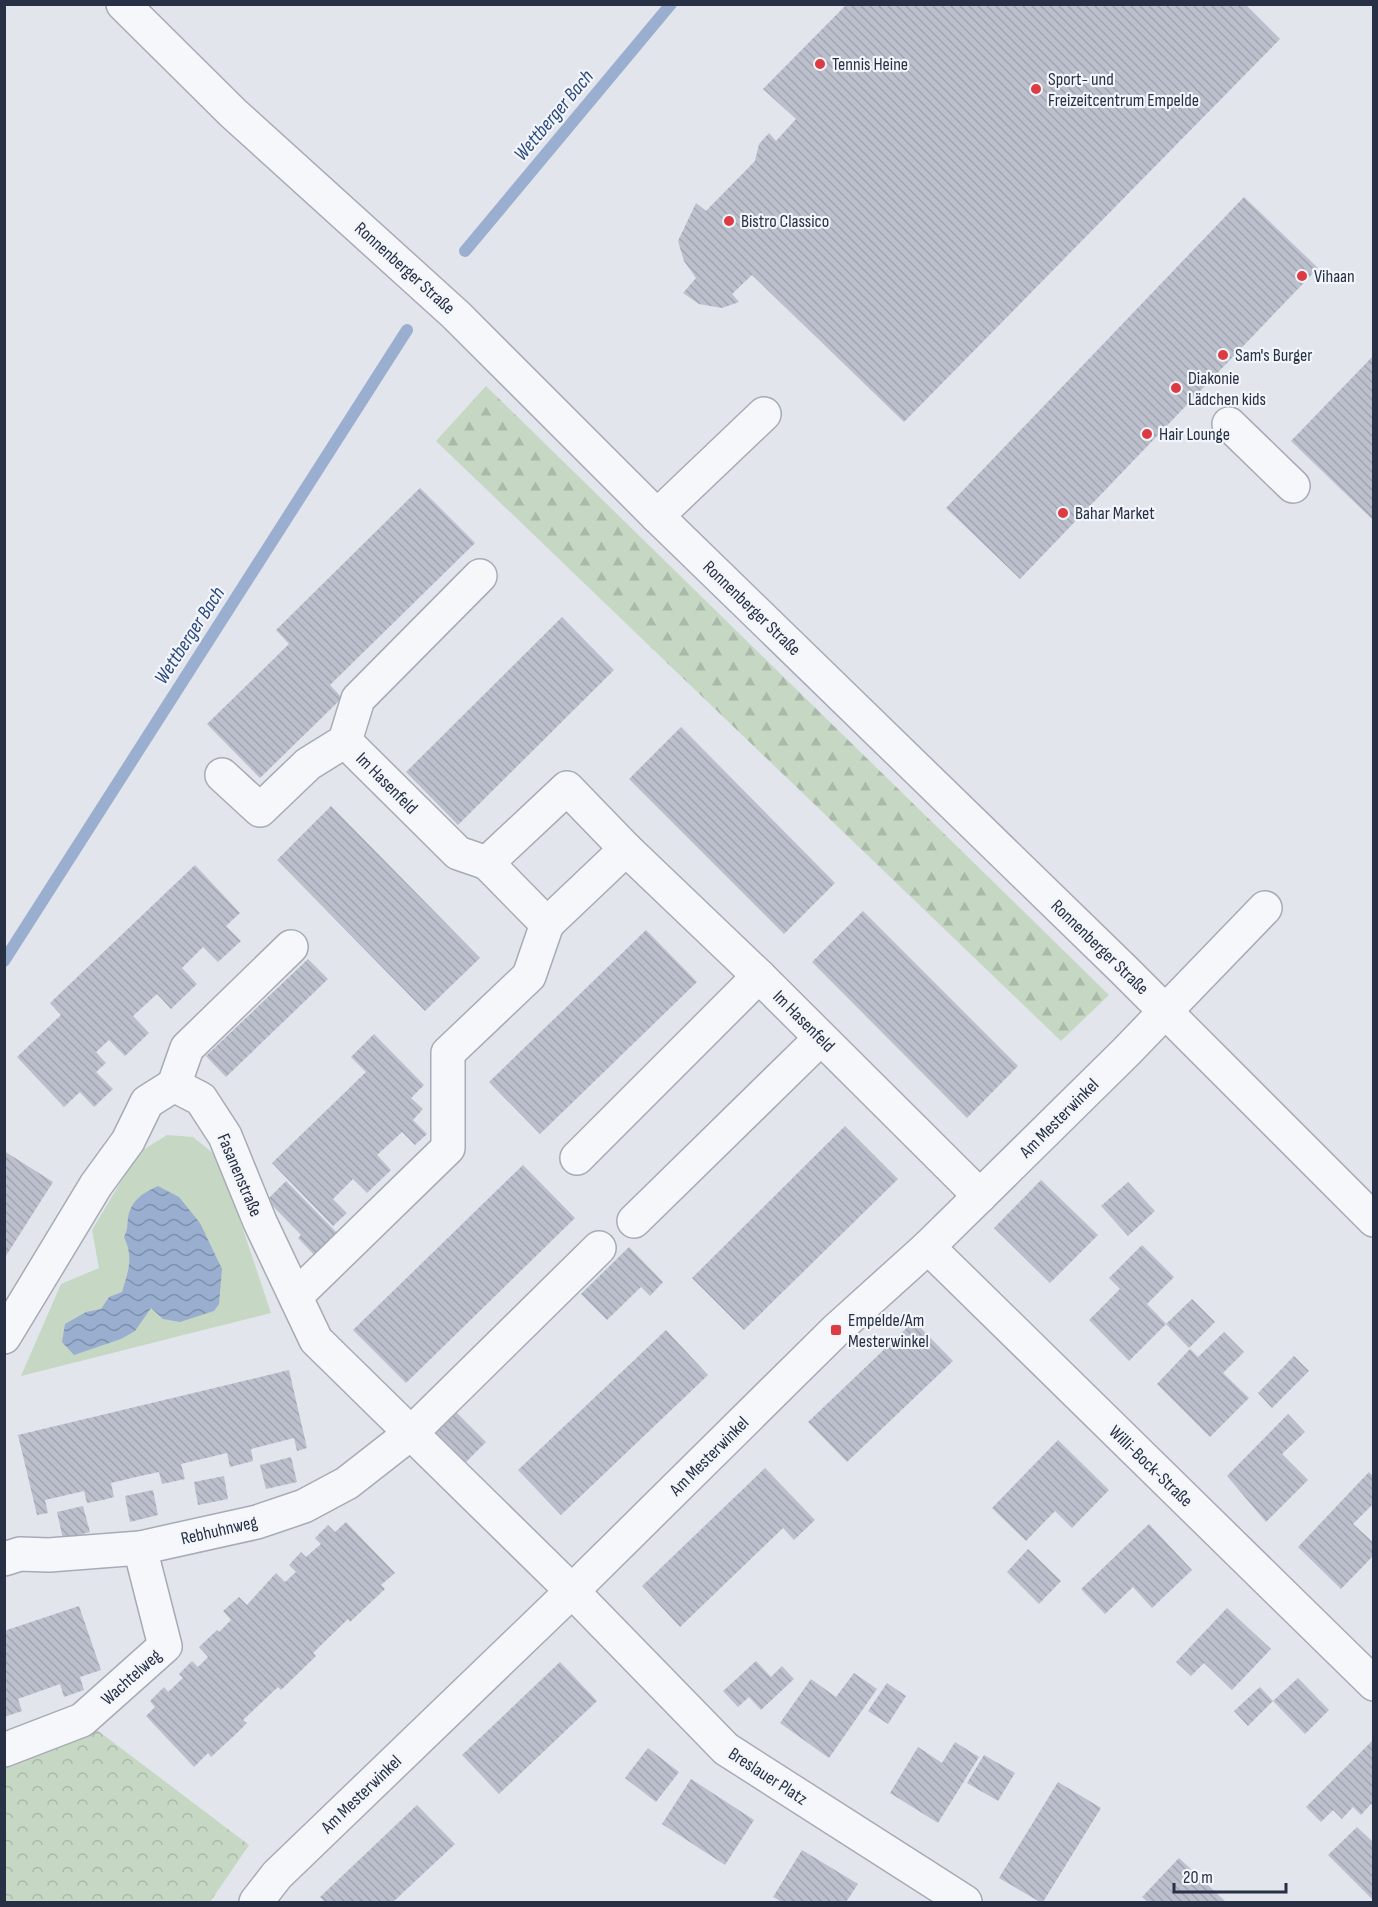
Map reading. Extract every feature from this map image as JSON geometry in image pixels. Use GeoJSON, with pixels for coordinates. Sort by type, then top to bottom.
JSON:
{"type":"FeatureCollection","features":[{"type":"Feature","properties":{"kind":"street","name":"Ronnenberger Straße"},"geometry":{"type":"LineString","coordinates":[[123,4],[233,113],[456,315],[657,516],[1165,1011],[1374,1220]]}},
{"type":"Feature","properties":{"kind":"street"},"geometry":{"type":"LineString","coordinates":[[657,516],[764,414]]}},
{"type":"Feature","properties":{"kind":"street"},"geometry":{"type":"LineString","coordinates":[[1229,424],[1293,486]]}},
{"type":"Feature","properties":{"kind":"street"},"geometry":{"type":"LineString","coordinates":[[222,775],[260,810],[308,764],[345,741],[358,699],[480,576]]}},
{"type":"Feature","properties":{"kind":"street","name":"Im Hasenfeld"},"geometry":{"type":"LineString","coordinates":[[345,741],[458,853],[488,863],[547,924]]}},
{"type":"Feature","properties":{"kind":"street","name":"Im Hasenfeld"},"geometry":{"type":"LineString","coordinates":[[488,863],[567,788],[626,849],[759,976],[980,1196]]}},
{"type":"Feature","properties":{"kind":"street"},"geometry":{"type":"LineString","coordinates":[[296,1296],[448,1148],[448,1053],[528,976],[547,924],[626,849]]}},
{"type":"Feature","properties":{"kind":"street","name":"Am Mesterwinkel"},"geometry":{"type":"LineString","coordinates":[[256,1902],[277,1875],[572,1591],[836,1330],[928,1247],[980,1196],[1265,908]]}},
{"type":"Feature","properties":{"kind":"street"},"geometry":{"type":"LineString","coordinates":[[4,1337],[96,1185],[128,1141],[147,1102],[174,1085],[187,1048],[291,946]]}},
{"type":"Feature","properties":{"kind":"street"},"geometry":{"type":"LineString","coordinates":[[577,1158],[759,976]]}},
{"type":"Feature","properties":{"kind":"street"},"geometry":{"type":"LineString","coordinates":[[634,1221],[821,1038]]}},
{"type":"Feature","properties":{"kind":"street","name":"Fasanenstraße"},"geometry":{"type":"LineString","coordinates":[[174,1085],[201,1099],[225,1136],[260,1222],[316,1340],[572,1591]]}},
{"type":"Feature","properties":{"kind":"street","name":"Willi-Bock-Straße"},"geometry":{"type":"LineString","coordinates":[[928,1247],[1374,1684]]}},
{"type":"Feature","properties":{"kind":"street"},"geometry":{"type":"LineString","coordinates":[[411,1433],[599,1248]]}},
{"type":"Feature","properties":{"kind":"street","name":"Rebhuhnweg"},"geometry":{"type":"LineString","coordinates":[[10,1550],[49,1555],[140,1548],[257,1522],[304,1506],[346,1483],[411,1433]]}},
{"type":"Feature","properties":{"kind":"street","name":"Wachtelweg"},"geometry":{"type":"LineString","coordinates":[[4,1750],[82,1720],[165,1646],[140,1548]]}},
{"type":"Feature","properties":{"kind":"street","name":"Breslauer Platz"},"geometry":{"type":"LineString","coordinates":[[572,1591],[726,1749],[965,1902]]}},
{"type":"Feature","properties":{"kind":"green space"},"geometry":{"type":"Polygon","coordinates":[[[486,386],[1109,995],[1061,1041],[436,441],[486,386]]]}},
{"type":"Feature","properties":{"kind":"green space"},"geometry":{"type":"Polygon","coordinates":[[[167,1135],[193,1137],[219,1158],[271,1313],[21,1376],[61,1284],[99,1268],[92,1230],[138,1153],[167,1135]]]}},
{"type":"Feature","properties":{"kind":"green space"},"geometry":{"type":"Polygon","coordinates":[[[97,1730],[249,1845],[210,1902],[5,1902],[4,1763],[97,1730]]]}},
{"type":"Feature","properties":{"kind":"water"},"geometry":{"type":"Polygon","coordinates":[[[158,1186],[179,1197],[200,1223],[222,1269],[219,1304],[214,1311],[180,1322],[163,1319],[151,1308],[135,1331],[121,1339],[74,1355],[62,1342],[65,1324],[86,1312],[101,1309],[109,1297],[122,1292],[129,1265],[129,1251],[124,1237],[132,1206],[147,1191],[158,1186]]]}},
{"type":"Feature","properties":{"kind":"building"},"geometry":{"type":"Polygon","coordinates":[[[847,4],[1245,4],[1280,39],[904,422],[752,275],[732,294],[739,302],[722,308],[699,304],[683,293],[696,278],[684,261],[678,241],[696,203],[706,211],[755,161],[759,144],[769,133],[776,141],[796,119],[763,89],[847,4]]]}},
{"type":"Feature","properties":{"kind":"building"},"geometry":{"type":"Polygon","coordinates":[[[1244,197],[1318,268],[1020,579],[946,508],[1244,197]]]}},
{"type":"Feature","properties":{"kind":"building"},"geometry":{"type":"Polygon","coordinates":[[[1374,355],[1374,521],[1291,441],[1374,355]]]}},
{"type":"Feature","properties":{"kind":"building"},"geometry":{"type":"Polygon","coordinates":[[[420,488],[475,543],[330,685],[342,698],[260,778],[207,724],[289,644],[276,630],[420,488]]]}},
{"type":"Feature","properties":{"kind":"building"},"geometry":{"type":"Polygon","coordinates":[[[562,617],[614,670],[458,825],[406,772],[562,617]]]}},
{"type":"Feature","properties":{"kind":"building"},"geometry":{"type":"Polygon","coordinates":[[[681,727],[835,883],[784,934],[629,779],[681,727]]]}},
{"type":"Feature","properties":{"kind":"building"},"geometry":{"type":"Polygon","coordinates":[[[331,806],[480,958],[425,1011],[277,860],[331,806]]]}},
{"type":"Feature","properties":{"kind":"building"},"geometry":{"type":"Polygon","coordinates":[[[195,865],[240,913],[226,926],[241,941],[218,962],[203,947],[182,968],[197,984],[171,1009],[157,994],[133,1016],[149,1033],[125,1056],[109,1040],[96,1052],[106,1063],[96,1072],[113,1089],[94,1107],[80,1092],[64,1107],[17,1057],[61,1015],[50,1003],[195,865]]]}},
{"type":"Feature","properties":{"kind":"building"},"geometry":{"type":"Polygon","coordinates":[[[863,911],[1018,1066],[967,1118],[812,962],[863,911]]]}},
{"type":"Feature","properties":{"kind":"building"},"geometry":{"type":"Polygon","coordinates":[[[646,930],[697,982],[540,1134],[489,1082],[646,930]]]}},
{"type":"Feature","properties":{"kind":"building"},"geometry":{"type":"Polygon","coordinates":[[[308,959],[328,979],[226,1077],[206,1056],[308,959]]]}},
{"type":"Feature","properties":{"kind":"building"},"geometry":{"type":"Polygon","coordinates":[[[374,1034],[424,1085],[411,1098],[423,1109],[413,1120],[427,1134],[415,1145],[402,1132],[377,1155],[391,1170],[367,1193],[353,1179],[333,1199],[347,1213],[333,1226],[272,1163],[366,1072],[351,1057],[374,1034]]]}},
{"type":"Feature","properties":{"kind":"building"},"geometry":{"type":"Polygon","coordinates":[[[845,1126],[898,1179],[744,1330],[692,1278],[845,1126]]]}},
{"type":"Feature","properties":{"kind":"building"},"geometry":{"type":"Polygon","coordinates":[[[4,1151],[53,1182],[4,1259],[4,1151]]]}},
{"type":"Feature","properties":{"kind":"building"},"geometry":{"type":"Polygon","coordinates":[[[523,1165],[575,1218],[406,1383],[353,1330],[523,1165]]]}},
{"type":"Feature","properties":{"kind":"building"},"geometry":{"type":"Polygon","coordinates":[[[1041,1180],[1098,1235],[1050,1283],[994,1228],[1041,1180]]]}},
{"type":"Feature","properties":{"kind":"building"},"geometry":{"type":"Polygon","coordinates":[[[286,1181],[343,1239],[320,1261],[298,1238],[301,1235],[267,1200],[286,1181]]]}},
{"type":"Feature","properties":{"kind":"building"},"geometry":{"type":"Polygon","coordinates":[[[1128,1182],[1155,1211],[1128,1236],[1101,1206],[1128,1182]]]}},
{"type":"Feature","properties":{"kind":"building"},"geometry":{"type":"Polygon","coordinates":[[[1142,1245],[1174,1277],[1147,1304],[1166,1324],[1129,1361],[1089,1320],[1120,1289],[1109,1278],[1142,1245]]]}},
{"type":"Feature","properties":{"kind":"building"},"geometry":{"type":"Polygon","coordinates":[[[629,1247],[663,1282],[650,1296],[641,1287],[607,1320],[581,1294],[629,1247]]]}},
{"type":"Feature","properties":{"kind":"building"},"geometry":{"type":"Polygon","coordinates":[[[1192,1299],[1215,1322],[1189,1348],[1166,1324],[1192,1299]]]}},
{"type":"Feature","properties":{"kind":"building"},"geometry":{"type":"Polygon","coordinates":[[[914,1321],[953,1361],[847,1462],[808,1422],[914,1321]]]}},
{"type":"Feature","properties":{"kind":"building"},"geometry":{"type":"Polygon","coordinates":[[[666,1330],[708,1375],[561,1515],[518,1470],[666,1330]]]}},
{"type":"Feature","properties":{"kind":"building"},"geometry":{"type":"Polygon","coordinates":[[[1224,1332],[1244,1352],[1223,1373],[1249,1398],[1210,1437],[1157,1384],[1190,1349],[1198,1357],[1224,1332]]]}},
{"type":"Feature","properties":{"kind":"building"},"geometry":{"type":"Polygon","coordinates":[[[1294,1356],[1309,1371],[1272,1408],[1258,1393],[1294,1356]]]}},
{"type":"Feature","properties":{"kind":"building"},"geometry":{"type":"Polygon","coordinates":[[[289,1370],[307,1448],[297,1451],[294,1438],[251,1449],[253,1461],[230,1467],[227,1453],[181,1464],[185,1479],[162,1484],[159,1472],[111,1483],[114,1497],[87,1503],[84,1491],[45,1500],[48,1513],[37,1515],[18,1435],[289,1370]]]}},
{"type":"Feature","properties":{"kind":"building"},"geometry":{"type":"Polygon","coordinates":[[[452,1408],[486,1442],[464,1464],[431,1430],[452,1408]]]}},
{"type":"Feature","properties":{"kind":"building"},"geometry":{"type":"Polygon","coordinates":[[[1288,1414],[1305,1432],[1282,1454],[1308,1480],[1266,1522],[1227,1476],[1288,1414]]]}},
{"type":"Feature","properties":{"kind":"building"},"geometry":{"type":"Polygon","coordinates":[[[1058,1440],[1109,1490],[1072,1528],[1055,1511],[1026,1541],[992,1508],[1058,1440]]]}},
{"type":"Feature","properties":{"kind":"building"},"geometry":{"type":"Polygon","coordinates":[[[291,1457],[297,1482],[266,1489],[260,1465],[291,1457]]]}},
{"type":"Feature","properties":{"kind":"building"},"geometry":{"type":"Polygon","coordinates":[[[765,1468],[815,1520],[794,1540],[783,1528],[680,1627],[642,1586],[765,1468]]]}},
{"type":"Feature","properties":{"kind":"building"},"geometry":{"type":"Polygon","coordinates":[[[1369,1472],[1374,1477],[1374,1503],[1353,1524],[1374,1543],[1374,1555],[1341,1589],[1298,1547],[1369,1472]]]}},
{"type":"Feature","properties":{"kind":"building"},"geometry":{"type":"Polygon","coordinates":[[[224,1476],[228,1499],[198,1505],[194,1482],[224,1476]]]}},
{"type":"Feature","properties":{"kind":"building"},"geometry":{"type":"Polygon","coordinates":[[[153,1490],[158,1515],[130,1522],[125,1496],[153,1490]]]}},
{"type":"Feature","properties":{"kind":"building"},"geometry":{"type":"Polygon","coordinates":[[[83,1506],[90,1532],[63,1539],[57,1512],[83,1506]]]}},
{"type":"Feature","properties":{"kind":"building"},"geometry":{"type":"Polygon","coordinates":[[[346,1522],[395,1573],[381,1585],[385,1589],[350,1622],[348,1619],[313,1653],[316,1656],[281,1690],[278,1687],[243,1720],[247,1723],[237,1733],[211,1757],[208,1753],[194,1767],[146,1716],[155,1707],[150,1701],[164,1687],[168,1692],[183,1678],[179,1674],[192,1661],[198,1667],[208,1657],[199,1647],[231,1620],[223,1611],[239,1597],[247,1605],[276,1573],[285,1582],[296,1572],[289,1565],[301,1552],[306,1557],[321,1544],[315,1538],[328,1525],[335,1532],[346,1522]]]}},
{"type":"Feature","properties":{"kind":"building"},"geometry":{"type":"Polygon","coordinates":[[[1149,1524],[1192,1570],[1152,1608],[1133,1587],[1105,1614],[1081,1589],[1149,1524]]]}},
{"type":"Feature","properties":{"kind":"building"},"geometry":{"type":"Polygon","coordinates":[[[1028,1549],[1061,1581],[1039,1604],[1007,1572],[1028,1549]]]}},
{"type":"Feature","properties":{"kind":"building"},"geometry":{"type":"Polygon","coordinates":[[[79,1606],[101,1670],[80,1677],[84,1690],[64,1697],[60,1684],[18,1699],[22,1711],[4,1717],[4,1631],[79,1606]]]}},
{"type":"Feature","properties":{"kind":"building"},"geometry":{"type":"Polygon","coordinates":[[[1227,1608],[1271,1649],[1232,1690],[1204,1663],[1191,1676],[1176,1662],[1227,1608]]]}},
{"type":"Feature","properties":{"kind":"building"},"geometry":{"type":"Polygon","coordinates":[[[756,1661],[771,1677],[782,1666],[794,1679],[761,1710],[749,1697],[738,1707],[723,1691],[756,1661]]]}},
{"type":"Feature","properties":{"kind":"building"},"geometry":{"type":"Polygon","coordinates":[[[560,1662],[597,1701],[499,1794],[462,1755],[560,1662]]]}},
{"type":"Feature","properties":{"kind":"building"},"geometry":{"type":"Polygon","coordinates":[[[854,1673],[877,1689],[829,1758],[780,1723],[811,1679],[836,1697],[854,1673]]]}},
{"type":"Feature","properties":{"kind":"building"},"geometry":{"type":"Polygon","coordinates":[[[1298,1678],[1329,1710],[1305,1734],[1273,1701],[1298,1678]]]}},
{"type":"Feature","properties":{"kind":"building"},"geometry":{"type":"Polygon","coordinates":[[[887,1683],[906,1696],[888,1724],[868,1711],[887,1683]]]}},
{"type":"Feature","properties":{"kind":"building"},"geometry":{"type":"Polygon","coordinates":[[[1260,1687],[1273,1701],[1248,1726],[1234,1711],[1260,1687]]]}},
{"type":"Feature","properties":{"kind":"building"},"geometry":{"type":"Polygon","coordinates":[[[1374,1739],[1374,1807],[1371,1804],[1361,1815],[1353,1807],[1342,1819],[1333,1810],[1321,1822],[1306,1807],[1374,1739]]]}},
{"type":"Feature","properties":{"kind":"building"},"geometry":{"type":"Polygon","coordinates":[[[955,1742],[979,1757],[938,1823],[890,1793],[918,1747],[942,1763],[955,1742]]]}},
{"type":"Feature","properties":{"kind":"building"},"geometry":{"type":"Polygon","coordinates":[[[648,1748],[679,1772],[656,1802],[625,1778],[648,1748]]]}},
{"type":"Feature","properties":{"kind":"building"},"geometry":{"type":"Polygon","coordinates":[[[984,1755],[1015,1773],[998,1801],[967,1783],[984,1755]]]}},
{"type":"Feature","properties":{"kind":"building"},"geometry":{"type":"Polygon","coordinates":[[[691,1779],[754,1820],[725,1865],[662,1824],[691,1779]]]}},
{"type":"Feature","properties":{"kind":"building"},"geometry":{"type":"Polygon","coordinates":[[[1058,1782],[1101,1808],[1043,1902],[1040,1902],[999,1878],[1058,1782]]]}},
{"type":"Feature","properties":{"kind":"building"},"geometry":{"type":"Polygon","coordinates":[[[417,1805],[455,1844],[393,1902],[325,1902],[320,1897],[417,1805]]]}},
{"type":"Feature","properties":{"kind":"building"},"geometry":{"type":"Polygon","coordinates":[[[1357,1827],[1374,1843],[1374,1901],[1328,1855],[1357,1827]]]}},
{"type":"Feature","properties":{"kind":"building"},"geometry":{"type":"Polygon","coordinates":[[[802,1850],[858,1884],[846,1902],[782,1902],[773,1897],[802,1850]]]}},
{"type":"Feature","properties":{"kind":"building"},"geometry":{"type":"Polygon","coordinates":[[[1179,1858],[1226,1902],[1148,1902],[1142,1897],[1179,1858]]]}},
{"type":"Feature","properties":{"kind":"waterway","name":"Wettberger Bach"},"geometry":{"type":"LineString","coordinates":[[465,251],[671,4]]}},
{"type":"Feature","properties":{"kind":"waterway","name":"Wettberger Bach"},"geometry":{"type":"LineString","coordinates":[[4,961],[407,330]]}},
{"type":"Feature","properties":{"kind":"place","name":"Tennis Heine"},"geometry":{"type":"Point","coordinates":[820,64]}},
{"type":"Feature","properties":{"kind":"place","name":"Sport- und Freizeitcentrum Empelde"},"geometry":{"type":"Point","coordinates":[1036,89]}},
{"type":"Feature","properties":{"kind":"place","name":"Bistro Classico"},"geometry":{"type":"Point","coordinates":[729,221]}},
{"type":"Feature","properties":{"kind":"place","name":"Vihaan"},"geometry":{"type":"Point","coordinates":[1302,276]}},
{"type":"Feature","properties":{"kind":"place","name":"Sam's Burger"},"geometry":{"type":"Point","coordinates":[1223,355]}},
{"type":"Feature","properties":{"kind":"place","name":"Diakonie Lädchen kids"},"geometry":{"type":"Point","coordinates":[1176,388]}},
{"type":"Feature","properties":{"kind":"place","name":"Hair Lounge"},"geometry":{"type":"Point","coordinates":[1147,434]}},
{"type":"Feature","properties":{"kind":"place","name":"Bahar Market"},"geometry":{"type":"Point","coordinates":[1063,513]}},
{"type":"Feature","properties":{"kind":"place","name":"Empelde/Am Mesterwinkel"},"geometry":{"type":"Point","coordinates":[836,1330]}}]}
